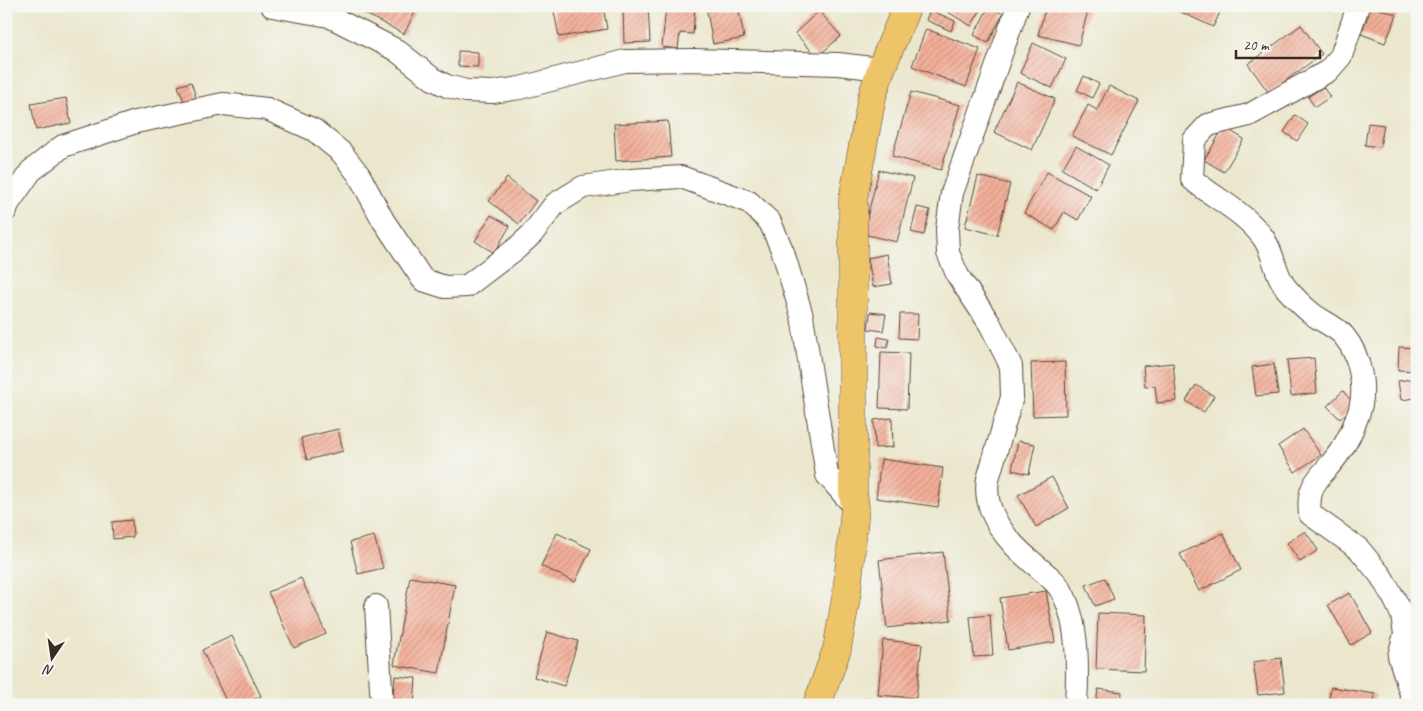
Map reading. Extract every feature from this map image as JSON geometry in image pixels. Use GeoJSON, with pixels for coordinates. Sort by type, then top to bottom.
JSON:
{"type":"FeatureCollection","features":[{"type":"Feature","properties":{"kind":"main road"},"geometry":{"type":"LineString","coordinates":[[817,705],[837,649],[847,592],[855,508],[853,492],[853,199],[872,97],[907,6]]}},
{"type":"Feature","properties":{"kind":"street"},"geometry":{"type":"LineString","coordinates":[[272,6],[329,16],[396,50],[440,82],[466,91],[493,92],[514,89],[624,61],[694,60],[838,64],[881,70]]}},
{"type":"Feature","properties":{"kind":"street"},"geometry":{"type":"LineString","coordinates":[[1018,6],[952,193],[948,229],[948,253],[958,276],[990,324],[1011,366],[1012,397],[986,491],[989,506],[998,524],[1012,541],[1062,590],[1071,611],[1076,657],[1076,705]]}},
{"type":"Feature","properties":{"kind":"street"},"geometry":{"type":"LineString","coordinates":[[1358,6],[1341,56],[1328,72],[1249,114],[1208,125],[1194,140],[1192,179],[1206,192],[1233,207],[1263,237],[1284,286],[1310,312],[1344,335],[1355,355],[1361,373],[1360,407],[1351,433],[1339,453],[1316,481],[1308,499],[1310,514],[1359,549],[1381,576],[1395,600],[1402,615],[1405,634],[1399,656],[1412,697]]}},
{"type":"Feature","properties":{"kind":"street"},"geometry":{"type":"LineString","coordinates":[[6,210],[8,204],[31,171],[63,146],[136,122],[223,104],[266,109],[314,130],[342,153],[359,175],[383,220],[423,280],[445,287],[467,286],[517,248],[532,234],[555,204],[583,187],[631,180],[681,177],[749,202],[770,222],[782,252],[802,316],[827,475],[855,508]]}},
{"type":"Feature","properties":{"kind":"street"},"geometry":{"type":"LineString","coordinates":[[376,606],[382,705]]}},
{"type":"Feature","properties":{"kind":"building"},"geometry":{"type":"Polygon","coordinates":[[[350,6],[418,6],[404,34],[350,6]]]}},
{"type":"Feature","properties":{"kind":"building"},"geometry":{"type":"Polygon","coordinates":[[[553,6],[603,6],[607,29],[559,37],[553,6]]]}},
{"type":"Feature","properties":{"kind":"building"},"geometry":{"type":"Polygon","coordinates":[[[623,6],[648,6],[650,42],[624,43],[623,6]]]}},
{"type":"Feature","properties":{"kind":"building"},"geometry":{"type":"Polygon","coordinates":[[[666,6],[695,7],[693,34],[680,33],[678,49],[662,47],[666,6]]]}},
{"type":"Feature","properties":{"kind":"building"},"geometry":{"type":"Polygon","coordinates":[[[706,6],[738,6],[744,38],[713,44],[706,6]]]}},
{"type":"Feature","properties":{"kind":"building"},"geometry":{"type":"Polygon","coordinates":[[[938,6],[983,6],[971,26],[938,6]]]}},
{"type":"Feature","properties":{"kind":"building"},"geometry":{"type":"Polygon","coordinates":[[[989,6],[1003,14],[988,43],[974,35],[989,6]]]}},
{"type":"Feature","properties":{"kind":"building"},"geometry":{"type":"Polygon","coordinates":[[[1046,6],[1089,6],[1079,45],[1038,35],[1046,6]]]}},
{"type":"Feature","properties":{"kind":"building"},"geometry":{"type":"Polygon","coordinates":[[[1168,6],[1223,6],[1213,27],[1168,6]]]}},
{"type":"Feature","properties":{"kind":"building"},"geometry":{"type":"Polygon","coordinates":[[[1315,6],[1335,6],[1333,11],[1315,6]]]}},
{"type":"Feature","properties":{"kind":"building"},"geometry":{"type":"Polygon","coordinates":[[[1372,6],[1397,15],[1385,43],[1361,34],[1372,6]]]}},
{"type":"Feature","properties":{"kind":"building"},"geometry":{"type":"Polygon","coordinates":[[[930,10],[955,21],[951,31],[926,20],[930,10]]]}},
{"type":"Feature","properties":{"kind":"building"},"geometry":{"type":"Polygon","coordinates":[[[819,11],[841,36],[817,57],[795,33],[819,11]]]}},
{"type":"Feature","properties":{"kind":"building"},"geometry":{"type":"Polygon","coordinates":[[[1301,25],[1322,54],[1269,93],[1248,64],[1301,25]]]}},
{"type":"Feature","properties":{"kind":"building"},"geometry":{"type":"Polygon","coordinates":[[[926,29],[980,49],[966,87],[912,66],[926,29]]]}},
{"type":"Feature","properties":{"kind":"building"},"geometry":{"type":"Polygon","coordinates":[[[1033,43],[1066,59],[1052,88],[1020,73],[1033,43]]]}},
{"type":"Feature","properties":{"kind":"building"},"geometry":{"type":"Polygon","coordinates":[[[458,51],[478,52],[478,67],[458,66],[458,51]]]}},
{"type":"Feature","properties":{"kind":"building"},"geometry":{"type":"Polygon","coordinates":[[[1084,76],[1099,84],[1092,98],[1077,90],[1084,76]]]}},
{"type":"Feature","properties":{"kind":"building"},"geometry":{"type":"Polygon","coordinates":[[[191,82],[197,100],[185,104],[178,86],[191,82]]]}},
{"type":"Feature","properties":{"kind":"building"},"geometry":{"type":"Polygon","coordinates":[[[1017,82],[1055,99],[1032,150],[994,132],[1017,82]]]}},
{"type":"Feature","properties":{"kind":"building"},"geometry":{"type":"Polygon","coordinates":[[[1109,86],[1139,101],[1111,155],[1072,136],[1088,105],[1097,110],[1109,86]]]}},
{"type":"Feature","properties":{"kind":"building"},"geometry":{"type":"Polygon","coordinates":[[[1323,87],[1330,97],[1315,107],[1308,97],[1323,87]]]}},
{"type":"Feature","properties":{"kind":"building"},"geometry":{"type":"Polygon","coordinates":[[[911,92],[960,105],[941,170],[892,156],[911,92]]]}},
{"type":"Feature","properties":{"kind":"building"},"geometry":{"type":"Polygon","coordinates":[[[66,98],[71,123],[36,130],[31,104],[66,98]]]}},
{"type":"Feature","properties":{"kind":"building"},"geometry":{"type":"Polygon","coordinates":[[[1295,115],[1308,124],[1297,141],[1284,132],[1295,115]]]}},
{"type":"Feature","properties":{"kind":"building"},"geometry":{"type":"Polygon","coordinates":[[[668,121],[671,157],[616,161],[614,124],[668,121]]]}},
{"type":"Feature","properties":{"kind":"building"},"geometry":{"type":"Polygon","coordinates":[[[1368,123],[1384,125],[1380,147],[1365,145],[1368,123]]]}},
{"type":"Feature","properties":{"kind":"building"},"geometry":{"type":"Polygon","coordinates":[[[1224,127],[1244,139],[1224,172],[1204,160],[1224,127]]]}},
{"type":"Feature","properties":{"kind":"building"},"geometry":{"type":"Polygon","coordinates":[[[6,130],[11,132],[6,142],[6,130]]]}},
{"type":"Feature","properties":{"kind":"building"},"geometry":{"type":"Polygon","coordinates":[[[1076,146],[1109,165],[1096,189],[1062,169],[1076,146]]]}},
{"type":"Feature","properties":{"kind":"building"},"geometry":{"type":"Polygon","coordinates":[[[879,170],[913,178],[897,242],[863,234],[879,170]]]}},
{"type":"Feature","properties":{"kind":"building"},"geometry":{"type":"Polygon","coordinates":[[[1047,172],[1091,196],[1078,220],[1064,212],[1054,230],[1024,213],[1047,172]]]}},
{"type":"Feature","properties":{"kind":"building"},"geometry":{"type":"Polygon","coordinates":[[[978,176],[1010,184],[997,235],[965,227],[978,176]]]}},
{"type":"Feature","properties":{"kind":"building"},"geometry":{"type":"Polygon","coordinates":[[[507,178],[536,201],[519,224],[489,201],[507,178]]]}},
{"type":"Feature","properties":{"kind":"building"},"geometry":{"type":"Polygon","coordinates":[[[917,207],[930,210],[924,235],[911,232],[917,207]]]}},
{"type":"Feature","properties":{"kind":"building"},"geometry":{"type":"Polygon","coordinates":[[[491,215],[510,226],[494,253],[475,241],[491,215]]]}},
{"type":"Feature","properties":{"kind":"building"},"geometry":{"type":"Polygon","coordinates":[[[887,254],[892,284],[873,287],[868,258],[887,254]]]}},
{"type":"Feature","properties":{"kind":"building"},"geometry":{"type":"Polygon","coordinates":[[[870,312],[886,314],[883,331],[868,329],[870,312]]]}},
{"type":"Feature","properties":{"kind":"building"},"geometry":{"type":"Polygon","coordinates":[[[900,314],[918,314],[917,339],[899,338],[900,314]]]}},
{"type":"Feature","properties":{"kind":"building"},"geometry":{"type":"Polygon","coordinates":[[[878,337],[889,339],[887,348],[877,346],[878,337]]]}},
{"type":"Feature","properties":{"kind":"building"},"geometry":{"type":"Polygon","coordinates":[[[1399,347],[1417,348],[1417,371],[1398,370],[1399,347]]]}},
{"type":"Feature","properties":{"kind":"building"},"geometry":{"type":"Polygon","coordinates":[[[881,352],[909,353],[907,409],[879,408],[881,352]]]}},
{"type":"Feature","properties":{"kind":"building"},"geometry":{"type":"Polygon","coordinates":[[[1314,358],[1317,393],[1291,396],[1287,360],[1314,358]]]}},
{"type":"Feature","properties":{"kind":"building"},"geometry":{"type":"Polygon","coordinates":[[[1065,362],[1066,415],[1033,416],[1031,363],[1065,362]]]}},
{"type":"Feature","properties":{"kind":"building"},"geometry":{"type":"Polygon","coordinates":[[[1173,363],[1177,401],[1157,403],[1155,386],[1145,387],[1143,366],[1173,363]]]}},
{"type":"Feature","properties":{"kind":"building"},"geometry":{"type":"Polygon","coordinates":[[[1274,364],[1278,394],[1256,396],[1252,367],[1274,364]]]}},
{"type":"Feature","properties":{"kind":"building"},"geometry":{"type":"Polygon","coordinates":[[[1412,379],[1415,398],[1401,400],[1398,381],[1412,379]]]}},
{"type":"Feature","properties":{"kind":"building"},"geometry":{"type":"Polygon","coordinates":[[[1196,385],[1214,396],[1204,412],[1186,401],[1196,385]]]}},
{"type":"Feature","properties":{"kind":"building"},"geometry":{"type":"Polygon","coordinates":[[[1343,391],[1355,405],[1340,419],[1327,406],[1343,391]]]}},
{"type":"Feature","properties":{"kind":"building"},"geometry":{"type":"Polygon","coordinates":[[[892,418],[893,447],[875,448],[874,420],[892,418]]]}},
{"type":"Feature","properties":{"kind":"building"},"geometry":{"type":"Polygon","coordinates":[[[338,429],[343,451],[307,460],[301,438],[338,429]]]}},
{"type":"Feature","properties":{"kind":"building"},"geometry":{"type":"Polygon","coordinates":[[[1303,429],[1321,455],[1295,472],[1278,446],[1303,429]]]}},
{"type":"Feature","properties":{"kind":"building"},"geometry":{"type":"Polygon","coordinates":[[[1018,441],[1035,444],[1029,474],[1012,470],[1018,441]]]}},
{"type":"Feature","properties":{"kind":"building"},"geometry":{"type":"Polygon","coordinates":[[[881,459],[943,468],[938,507],[876,498],[881,459]]]}},
{"type":"Feature","properties":{"kind":"building"},"geometry":{"type":"Polygon","coordinates":[[[1052,477],[1069,508],[1036,527],[1018,495],[1052,477]]]}},
{"type":"Feature","properties":{"kind":"building"},"geometry":{"type":"Polygon","coordinates":[[[132,520],[133,537],[113,539],[112,522],[132,520]]]}},
{"type":"Feature","properties":{"kind":"building"},"geometry":{"type":"Polygon","coordinates":[[[1305,531],[1318,550],[1300,562],[1287,543],[1305,531]]]}},
{"type":"Feature","properties":{"kind":"building"},"geometry":{"type":"Polygon","coordinates":[[[557,533],[591,549],[575,582],[541,566],[557,533]]]}},
{"type":"Feature","properties":{"kind":"building"},"geometry":{"type":"Polygon","coordinates":[[[1223,533],[1241,570],[1199,591],[1180,554],[1223,533]]]}},
{"type":"Feature","properties":{"kind":"building"},"geometry":{"type":"Polygon","coordinates":[[[374,536],[383,568],[358,574],[350,542],[374,536]]]}},
{"type":"Feature","properties":{"kind":"building"},"geometry":{"type":"Polygon","coordinates":[[[943,552],[951,620],[887,628],[879,560],[943,552]]]}},
{"type":"Feature","properties":{"kind":"building"},"geometry":{"type":"Polygon","coordinates":[[[410,577],[455,585],[439,673],[394,665],[410,577]]]}},
{"type":"Feature","properties":{"kind":"building"},"geometry":{"type":"Polygon","coordinates":[[[301,578],[326,634],[294,648],[268,592],[301,578]]]}},
{"type":"Feature","properties":{"kind":"building"},"geometry":{"type":"Polygon","coordinates":[[[1105,578],[1114,599],[1095,606],[1086,585],[1105,578]]]}},
{"type":"Feature","properties":{"kind":"building"},"geometry":{"type":"Polygon","coordinates":[[[1046,591],[1055,642],[1008,650],[1000,598],[1046,591]]]}},
{"type":"Feature","properties":{"kind":"building"},"geometry":{"type":"Polygon","coordinates":[[[1350,593],[1372,633],[1351,645],[1328,605],[1350,593]]]}},
{"type":"Feature","properties":{"kind":"building"},"geometry":{"type":"Polygon","coordinates":[[[1098,613],[1146,615],[1144,671],[1096,669],[1098,613]]]}},
{"type":"Feature","properties":{"kind":"building"},"geometry":{"type":"Polygon","coordinates":[[[990,615],[993,656],[974,657],[970,617],[990,615]]]}},
{"type":"Feature","properties":{"kind":"building"},"geometry":{"type":"Polygon","coordinates":[[[547,632],[578,641],[564,686],[534,677],[547,632]]]}},
{"type":"Feature","properties":{"kind":"building"},"geometry":{"type":"Polygon","coordinates":[[[232,636],[261,696],[241,705],[228,705],[202,650],[232,636]]]}},
{"type":"Feature","properties":{"kind":"building"},"geometry":{"type":"Polygon","coordinates":[[[883,640],[922,644],[916,698],[878,695],[883,640]]]}},
{"type":"Feature","properties":{"kind":"building"},"geometry":{"type":"Polygon","coordinates":[[[1417,652],[1417,670],[1416,670],[1411,654],[1417,652]]]}},
{"type":"Feature","properties":{"kind":"building"},"geometry":{"type":"Polygon","coordinates":[[[1281,658],[1285,692],[1258,695],[1253,662],[1281,658]]]}},
{"type":"Feature","properties":{"kind":"building"},"geometry":{"type":"Polygon","coordinates":[[[395,676],[416,678],[414,705],[392,705],[395,676]]]}},
{"type":"Feature","properties":{"kind":"building"},"geometry":{"type":"Polygon","coordinates":[[[1331,687],[1375,694],[1373,705],[1328,705],[1331,687]]]}},
{"type":"Feature","properties":{"kind":"building"},"geometry":{"type":"Polygon","coordinates":[[[1098,689],[1122,692],[1121,705],[1096,705],[1098,689]]]}},
{"type":"Feature","properties":{"kind":"building"},"geometry":{"type":"Polygon","coordinates":[[[867,698],[893,704],[866,705],[867,698]]]}},
{"type":"Feature","properties":{"kind":"building"},"geometry":{"type":"Polygon","coordinates":[[[506,701],[528,703],[528,705],[506,705],[506,701]]]}}]}
